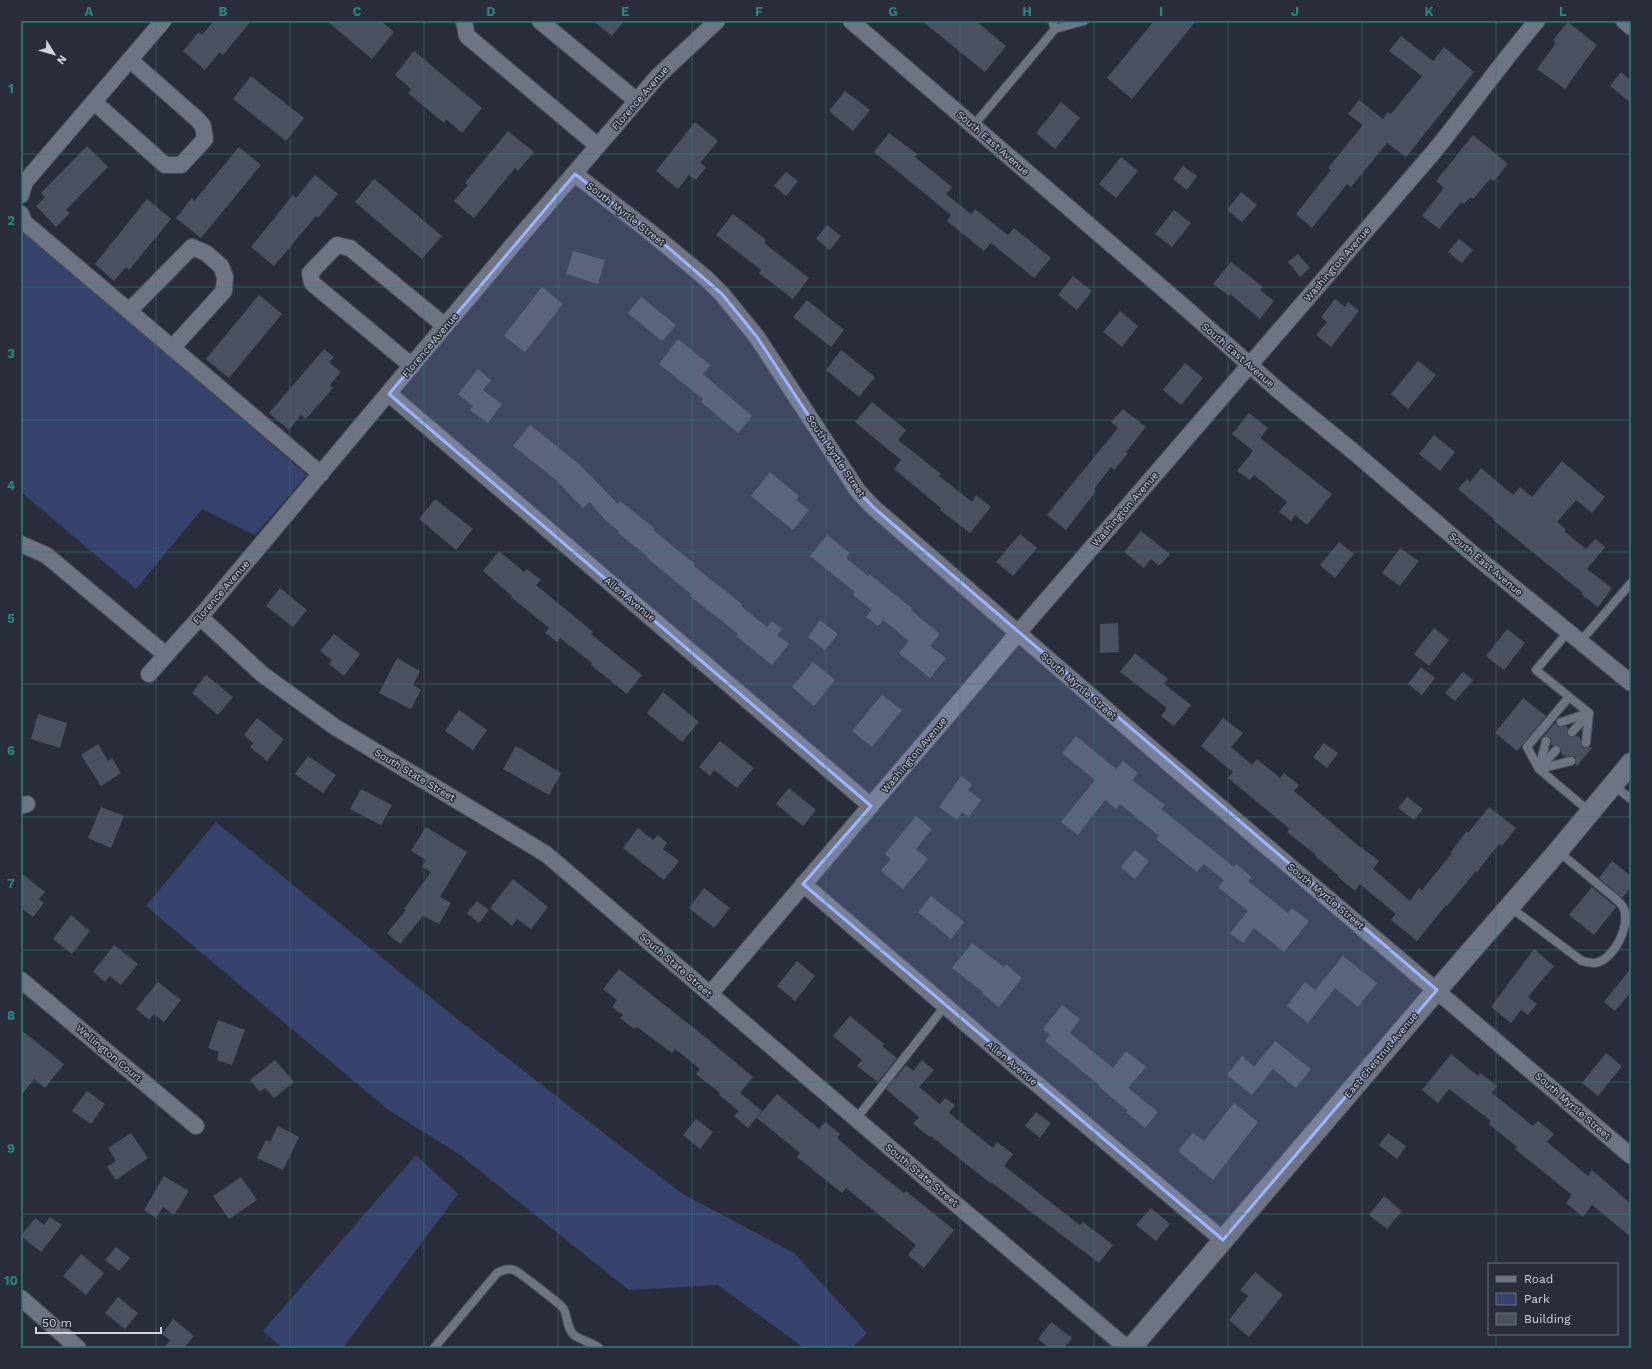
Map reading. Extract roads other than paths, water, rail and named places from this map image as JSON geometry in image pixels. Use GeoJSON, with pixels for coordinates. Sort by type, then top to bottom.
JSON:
{"type":"FeatureCollection","features":[{"type":"Feature","properties":{"kind":"street"},"geometry":{"type":"LineString","coordinates":[[21,195],[25,182],[164,21]]}},
{"type":"Feature","properties":{"kind":"street"},"geometry":{"type":"LineString","coordinates":[[464,21],[467,36],[598,146]]}},
{"type":"Feature","properties":{"kind":"street"},"geometry":{"type":"LineString","coordinates":[[540,21],[637,101]]}},
{"type":"Feature","properties":{"kind":"street","name":"Florence Avenue"},"geometry":{"type":"LineString","coordinates":[[148,674],[200,617],[637,101],[676,58],[717,21]]}},
{"type":"Feature","properties":{"kind":"street","name":"South East Avenue"},"geometry":{"type":"LineString","coordinates":[[850,21],[1250,366],[1479,559],[1631,684]]}},
{"type":"Feature","properties":{"kind":"street","name":"Washington Avenue"},"geometry":{"type":"LineString","coordinates":[[710,994],[1018,633],[1432,154],[1509,54],[1537,21]]}},
{"type":"Feature","properties":{"kind":"street"},"geometry":{"type":"LineString","coordinates":[[1624,21],[1631,27]]}},
{"type":"Feature","properties":{"kind":"street"},"geometry":{"type":"LineString","coordinates":[[94,102],[165,165],[180,164],[205,139],[203,126],[197,119],[130,60]]}},
{"type":"Feature","properties":{"kind":"street","name":"South Myrtle Street"},"geometry":{"type":"LineString","coordinates":[[575,174],[649,231],[707,279],[722,294],[757,337],[858,491],[873,508],[1159,755],[1631,1156]]}},
{"type":"Feature","properties":{"kind":"street"},"geometry":{"type":"LineString","coordinates":[[21,214],[24,222],[321,474]]}},
{"type":"Feature","properties":{"kind":"street"},"geometry":{"type":"LineString","coordinates":[[412,366],[312,284],[310,273],[337,245],[350,248],[445,326]]}},
{"type":"Feature","properties":{"kind":"street"},"geometry":{"type":"LineString","coordinates":[[128,311],[192,247],[206,253],[211,257],[221,266],[225,277],[224,291],[172,348]]}},
{"type":"Feature","properties":{"kind":"street","name":"Allen Avenue"},"geometry":{"type":"LineString","coordinates":[[389,394],[871,806]]}},
{"type":"Feature","properties":{"kind":"street"},"geometry":{"type":"LineString","coordinates":[[21,544],[46,555],[166,655]]}},
{"type":"Feature","properties":{"kind":"street","name":"South State Street"},"geometry":{"type":"LineString","coordinates":[[200,617],[262,674],[335,727],[546,854],[1127,1348]]}},
{"type":"Feature","properties":{"kind":"street","name":"East Chestnut Avenue"},"geometry":{"type":"LineString","coordinates":[[1131,1348],[1558,851],[1631,763]]}},
{"type":"Feature","properties":{"kind":"street","name":"Allen Avenue"},"geometry":{"type":"LineString","coordinates":[[804,884],[945,1006],[1223,1240]]}},
{"type":"Feature","properties":{"kind":"street","name":"Wellington Court"},"geometry":{"type":"LineString","coordinates":[[21,980],[196,1126]]}},
{"type":"Feature","properties":{"kind":"street"},"geometry":{"type":"LineString","coordinates":[[21,1298],[78,1348]]}},
{"type":"Feature","properties":{"kind":"lane"},"geometry":{"type":"LineString","coordinates":[[1052,21],[1055,29]]}},
{"type":"Feature","properties":{"kind":"lane"},"geometry":{"type":"LineString","coordinates":[[973,126],[1055,29],[1084,21]]}},
{"type":"Feature","properties":{"kind":"lane"},"geometry":{"type":"LineString","coordinates":[[1589,713],[1536,670],[1618,598],[1631,583]]}},
{"type":"Feature","properties":{"kind":"lane"},"geometry":{"type":"LineString","coordinates":[[1569,697],[1527,747],[1539,769],[1590,812]]}},
{"type":"Feature","properties":{"kind":"lane"},"geometry":{"type":"LineString","coordinates":[[1561,722],[1589,713]]}},
{"type":"Feature","properties":{"kind":"lane"},"geometry":{"type":"LineString","coordinates":[[1572,732],[1589,713]]}},
{"type":"Feature","properties":{"kind":"lane"},"geometry":{"type":"LineString","coordinates":[[1586,743],[1589,713]]}},
{"type":"Feature","properties":{"kind":"lane"},"geometry":{"type":"LineString","coordinates":[[1539,769],[1546,741]]}},
{"type":"Feature","properties":{"kind":"lane"},"geometry":{"type":"LineString","coordinates":[[1539,769],[1556,750]]}},
{"type":"Feature","properties":{"kind":"lane"},"geometry":{"type":"LineString","coordinates":[[1539,769],[1571,761]]}},
{"type":"Feature","properties":{"kind":"lane"},"geometry":{"type":"LineString","coordinates":[[1613,785],[1631,799]]}},
{"type":"Feature","properties":{"kind":"lane"},"geometry":{"type":"LineString","coordinates":[[1510,907],[1582,961],[1595,963],[1610,954],[1621,937],[1625,925],[1623,908],[1617,900],[1558,851]]}},
{"type":"Feature","properties":{"kind":"lane"},"geometry":{"type":"LineString","coordinates":[[856,1119],[945,1006]]}},
{"type":"Feature","properties":{"kind":"lane"},"geometry":{"type":"LineString","coordinates":[[434,1348],[497,1274],[503,1270],[509,1269],[520,1274],[563,1308],[569,1328],[573,1334],[578,1338],[588,1340],[600,1348]]}}]}
